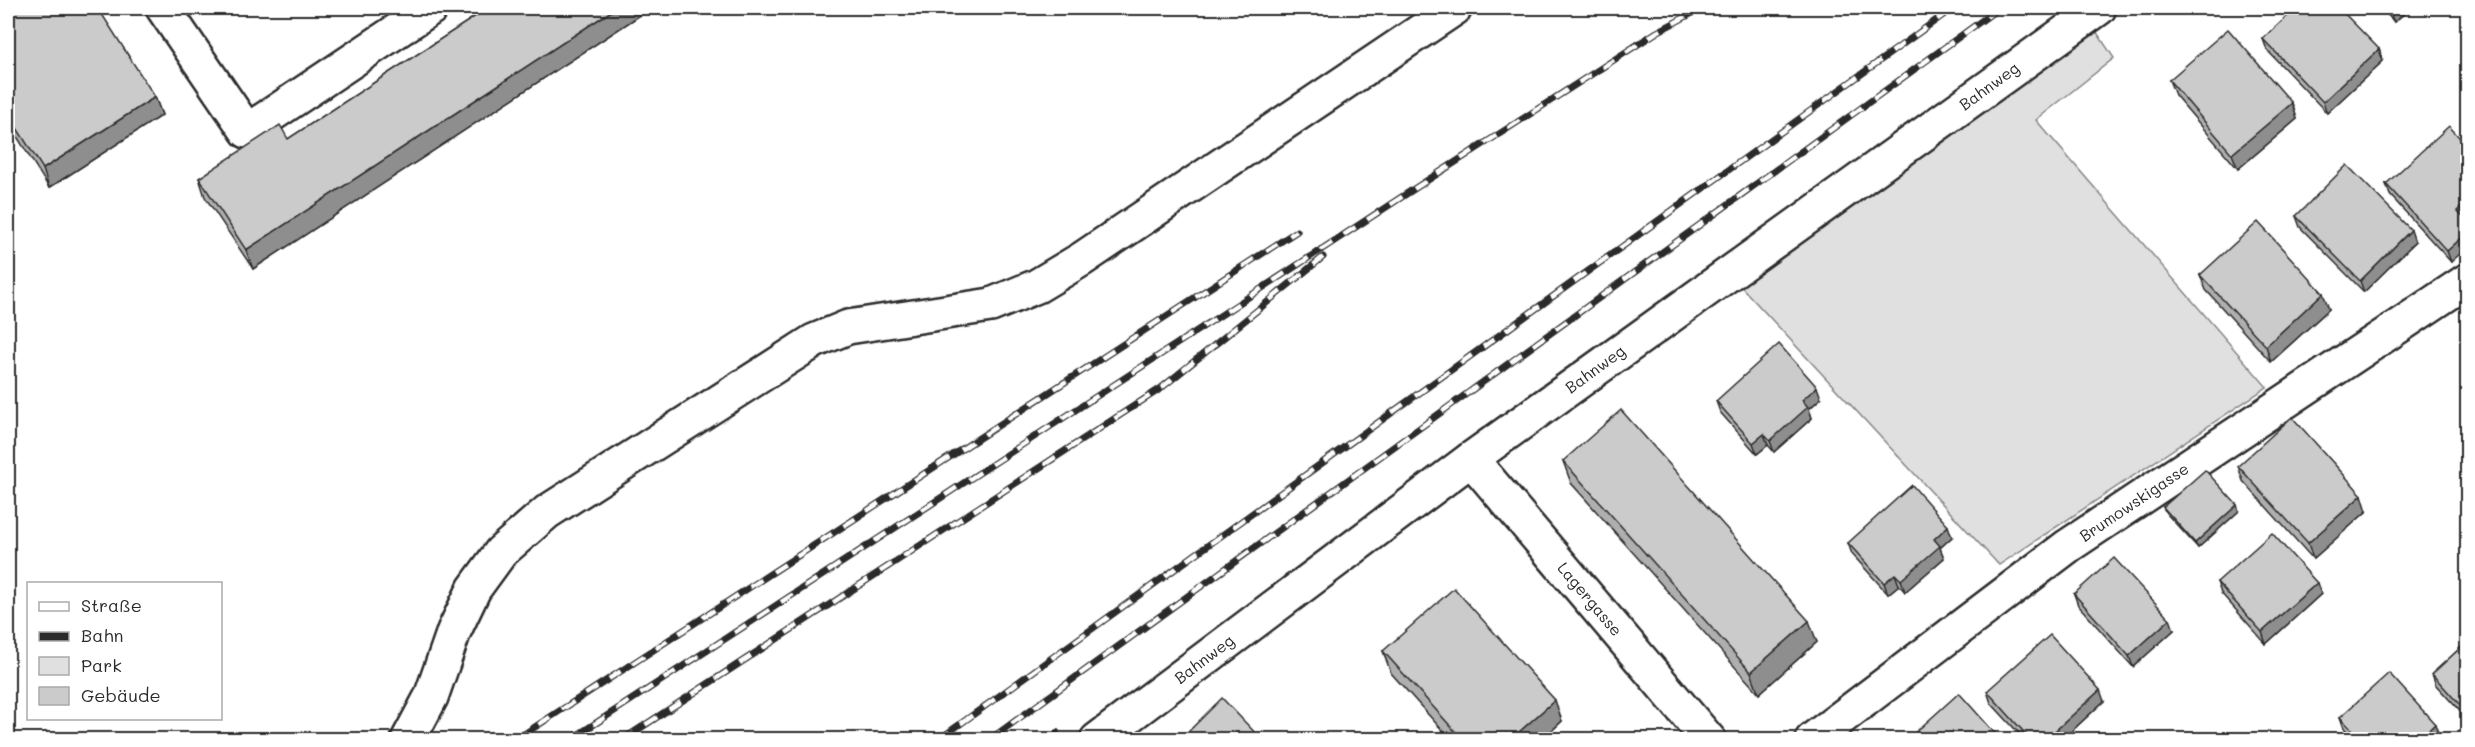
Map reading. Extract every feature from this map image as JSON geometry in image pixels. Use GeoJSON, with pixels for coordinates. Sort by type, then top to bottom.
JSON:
{"type":"FeatureCollection","features":[{"type":"Feature","properties":{"kind":"street"},"geometry":{"type":"LineString","coordinates":[[163,8],[247,131],[431,8]]}},
{"type":"Feature","properties":{"kind":"street"},"geometry":{"type":"LineString","coordinates":[[408,740],[431,697],[454,631],[474,589],[501,552],[547,512],[814,341],[848,327],[991,305],[1037,286],[1092,252],[1455,8]]}},
{"type":"Feature","properties":{"kind":"street","name":"Bahnweg"},"geometry":{"type":"LineString","coordinates":[[1097,740],[1471,459],[2099,8]]}},
{"type":"Feature","properties":{"kind":"street","name":"Brumowskigasse"},"geometry":{"type":"LineString","coordinates":[[1812,740],[2067,546],[2468,280]]}},
{"type":"Feature","properties":{"kind":"street","name":"Lagergasse"},"geometry":{"type":"LineString","coordinates":[[1471,459],[1709,740]]}},
{"type":"Feature","properties":{"kind":"green space"},"geometry":{"type":"Polygon","coordinates":[[[2082,10],[2114,58],[2036,120],[2267,387],[1999,565],[1722,266],[2082,10]]]}},
{"type":"Feature","properties":{"kind":"building"},"geometry":{"type":"Polygon","coordinates":[[[8,8],[98,8],[155,97],[43,169],[8,114],[8,8]]]}},
{"type":"Feature","properties":{"kind":"building"},"geometry":{"type":"Polygon","coordinates":[[[488,8],[616,8],[246,250],[199,178],[280,125],[288,139],[488,8]]]}},
{"type":"Feature","properties":{"kind":"building"},"geometry":{"type":"Polygon","coordinates":[[[2296,8],[2339,8],[2379,49],[2323,102],[2263,39],[2296,8]]]}},
{"type":"Feature","properties":{"kind":"building"},"geometry":{"type":"Polygon","coordinates":[[[2228,29],[2292,103],[2232,154],[2169,80],[2228,29]]]}},
{"type":"Feature","properties":{"kind":"building"},"geometry":{"type":"Polygon","coordinates":[[[2449,126],[2468,147],[2468,201],[2457,211],[2468,222],[2468,232],[2447,251],[2386,184],[2449,126]]]}},
{"type":"Feature","properties":{"kind":"building"},"geometry":{"type":"Polygon","coordinates":[[[2347,165],[2411,230],[2360,281],[2296,216],[2347,165]]]}},
{"type":"Feature","properties":{"kind":"building"},"geometry":{"type":"Polygon","coordinates":[[[2258,222],[2323,293],[2266,346],[2200,275],[2258,222]]]}},
{"type":"Feature","properties":{"kind":"building"},"geometry":{"type":"Polygon","coordinates":[[[1779,344],[1817,387],[1802,400],[1808,407],[1770,441],[1764,434],[1753,443],[1716,401],[1779,344]]]}},
{"type":"Feature","properties":{"kind":"building"},"geometry":{"type":"Polygon","coordinates":[[[1621,410],[1809,621],[1751,672],[1563,461],[1621,410]]]}},
{"type":"Feature","properties":{"kind":"building"},"geometry":{"type":"Polygon","coordinates":[[[2292,417],[2362,495],[2308,543],[2238,466],[2292,417]]]}},
{"type":"Feature","properties":{"kind":"building"},"geometry":{"type":"Polygon","coordinates":[[[2205,470],[2237,505],[2195,543],[2163,507],[2205,470]]]}},
{"type":"Feature","properties":{"kind":"building"},"geometry":{"type":"Polygon","coordinates":[[[1912,485],[1948,526],[1934,539],[1940,546],[1901,580],[1895,574],[1884,583],[1848,543],[1912,485]]]}},
{"type":"Feature","properties":{"kind":"building"},"geometry":{"type":"Polygon","coordinates":[[[2272,533],[2317,583],[2262,632],[2217,582],[2272,533]]]}},
{"type":"Feature","properties":{"kind":"building"},"geometry":{"type":"Polygon","coordinates":[[[2114,558],[2170,619],[2129,656],[2074,594],[2114,558]]]}},
{"type":"Feature","properties":{"kind":"building"},"geometry":{"type":"Polygon","coordinates":[[[1454,588],[1555,700],[1510,740],[1463,740],[1383,651],[1454,588]]]}},
{"type":"Feature","properties":{"kind":"building"},"geometry":{"type":"Polygon","coordinates":[[[2050,635],[2100,690],[2045,740],[2031,740],[1987,691],[2050,635]]]}},
{"type":"Feature","properties":{"kind":"building"},"geometry":{"type":"Polygon","coordinates":[[[2468,641],[2468,714],[2432,674],[2468,641]]]}},
{"type":"Feature","properties":{"kind":"building"},"geometry":{"type":"Polygon","coordinates":[[[2389,673],[2435,724],[2418,740],[2361,740],[2340,717],[2389,673]]]}},
{"type":"Feature","properties":{"kind":"building"},"geometry":{"type":"Polygon","coordinates":[[[1959,693],[2001,740],[1907,740],[1959,693]]]}},
{"type":"Feature","properties":{"kind":"building"},"geometry":{"type":"Polygon","coordinates":[[[1222,698],[1262,740],[1180,740],[1222,698]]]}},
{"type":"Feature","properties":{"kind":"railway"},"geometry":{"type":"LineString","coordinates":[[570,740],[1417,187],[1657,32],[1702,8]]}},
{"type":"Feature","properties":{"kind":"railway"},"geometry":{"type":"LineString","coordinates":[[938,740],[1953,8]]}},
{"type":"Feature","properties":{"kind":"railway"},"geometry":{"type":"LineString","coordinates":[[989,740],[1999,8]]}},
{"type":"Feature","properties":{"kind":"railway"},"geometry":{"type":"LineString","coordinates":[[515,740],[1297,231]]}},
{"type":"Feature","properties":{"kind":"railway"},"geometry":{"type":"LineString","coordinates":[[622,740],[1160,389],[1323,257]]}}]}
